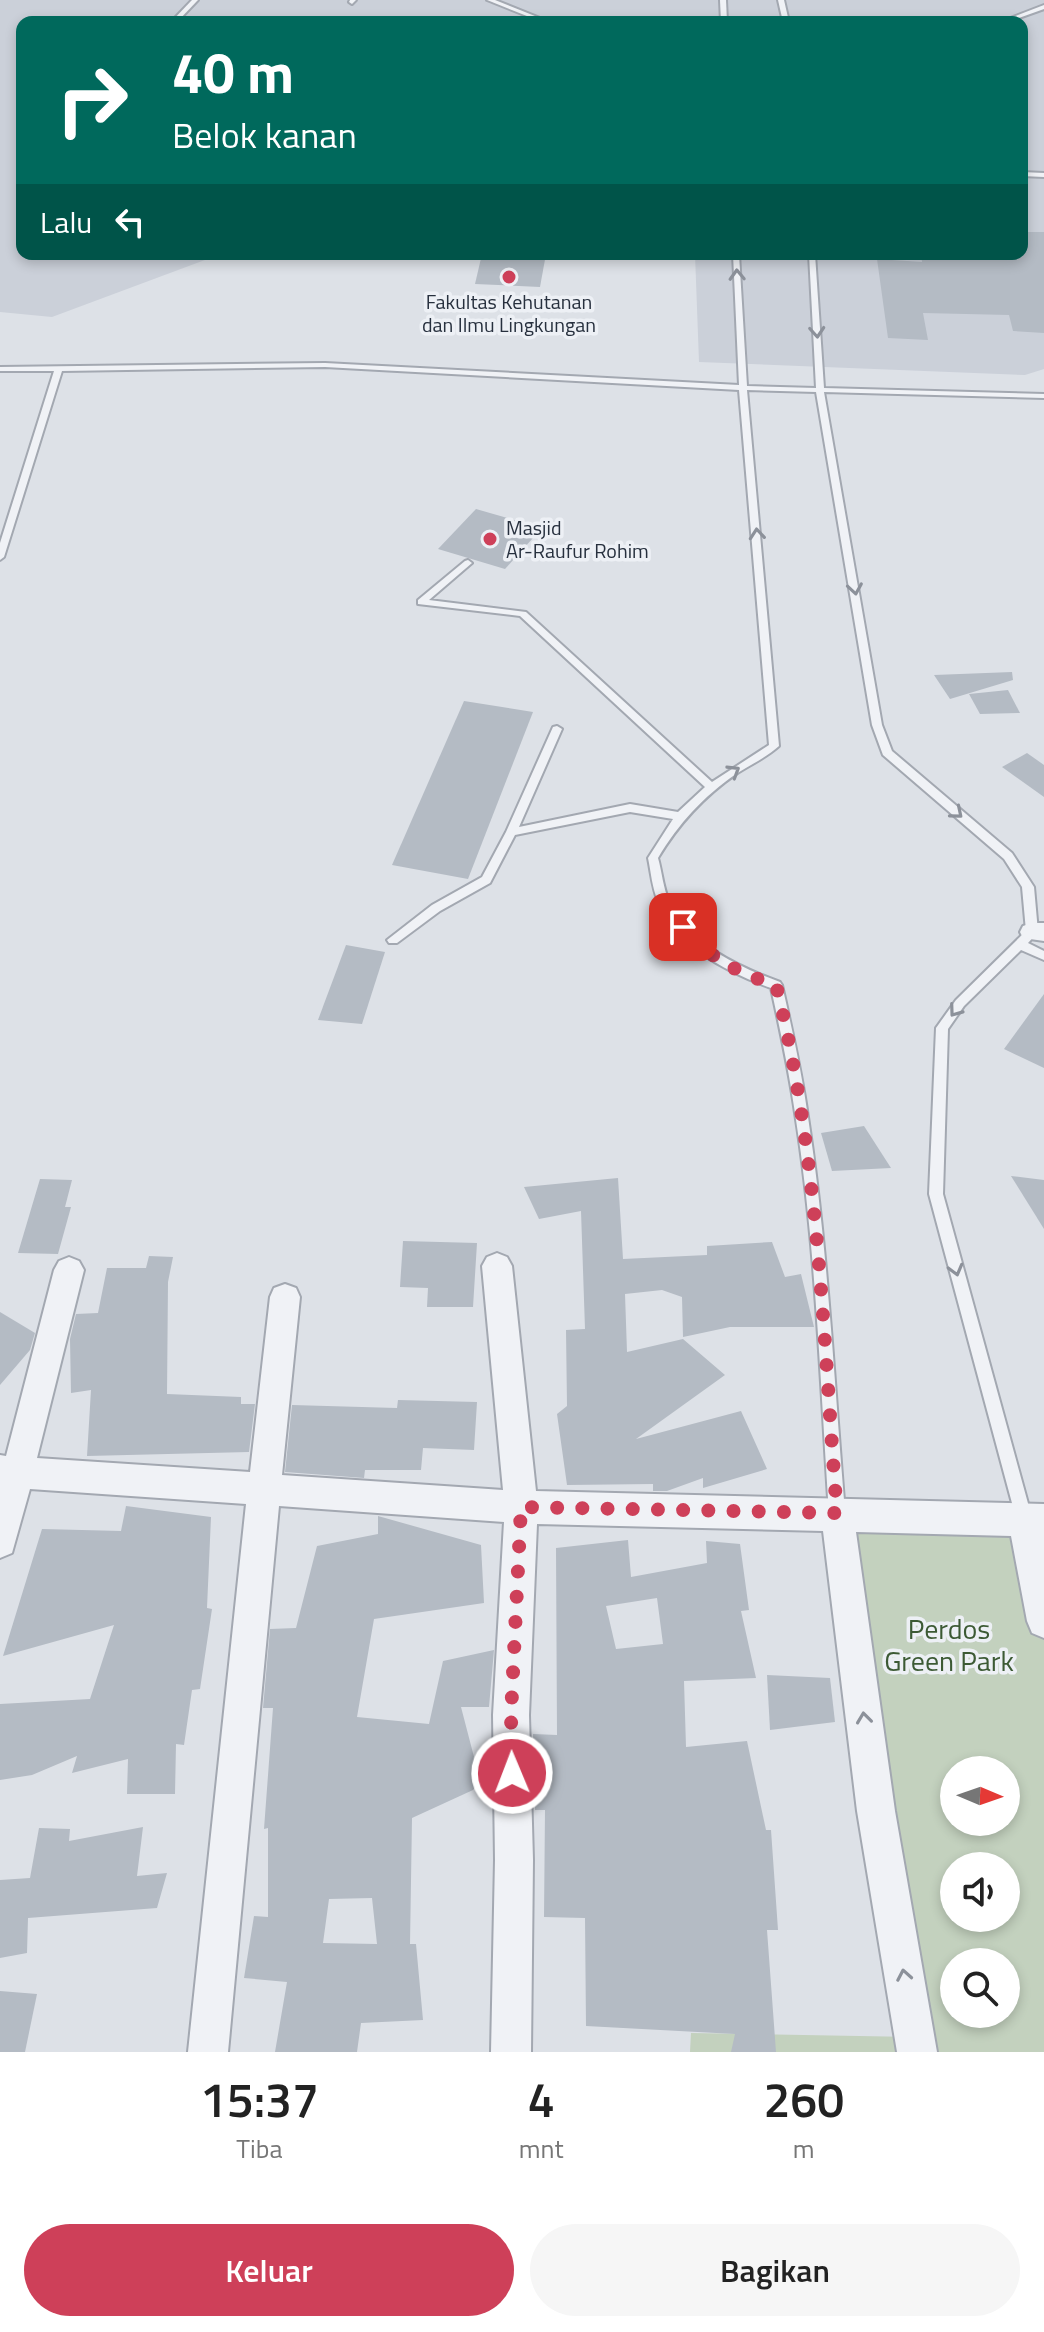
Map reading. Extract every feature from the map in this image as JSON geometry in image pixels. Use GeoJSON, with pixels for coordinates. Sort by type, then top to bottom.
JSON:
{"type":"FeatureCollection","features":[{"type":"Feature","properties":{"kind":"street"},"geometry":{"type":"LineString","coordinates":[[497,1266],[521,1507],[511,1715],[514,1860],[511,2052]]}},
{"type":"Feature","properties":{"kind":"street"},"geometry":{"type":"LineString","coordinates":[[0,1541],[8,1472],[69,1270]]}},
{"type":"Feature","properties":{"kind":"street"},"geometry":{"type":"LineString","coordinates":[[208,2052],[236,1745],[285,1297]]}},
{"type":"Feature","properties":{"kind":"street"},"geometry":{"type":"LineString","coordinates":[[8,1472],[521,1507],[1034,1519],[1044,1621]]}},
{"type":"Feature","properties":{"kind":"street"},"geometry":{"type":"LineString","coordinates":[[837,1513],[876,1811],[917,2052]]}},
{"type":"Feature","properties":{"kind":"lane"},"geometry":{"type":"LineString","coordinates":[[180,16],[195,0]]}},
{"type":"Feature","properties":{"kind":"lane"},"geometry":{"type":"LineString","coordinates":[[490,0],[531,16]]}},
{"type":"Feature","properties":{"kind":"lane"},"geometry":{"type":"LineString","coordinates":[[1019,16],[1044,7]]}},
{"type":"Feature","properties":{"kind":"lane"},"geometry":{"type":"LineString","coordinates":[[736,260],[774,746],[710,786],[672,823],[653,858],[666,906],[701,947],[736,972],[776,985],[795,1060],[812,1197],[837,1513]]}},
{"type":"Feature","properties":{"kind":"lane"},"geometry":{"type":"LineString","coordinates":[[812,260],[820,390],[877,725],[887,753],[1008,856],[1028,887],[1032,936],[1044,956]]}},
{"type":"Feature","properties":{"kind":"lane"},"geometry":{"type":"LineString","coordinates":[[0,369],[325,365],[745,388],[1044,396]]}},
{"type":"Feature","properties":{"kind":"lane"},"geometry":{"type":"LineString","coordinates":[[0,557],[59,367]]}},
{"type":"Feature","properties":{"kind":"lane"},"geometry":{"type":"LineString","coordinates":[[468,563],[421,602],[523,614],[710,786]]}},
{"type":"Feature","properties":{"kind":"lane"},"geometry":{"type":"LineString","coordinates":[[393,940],[436,908],[486,880],[557,729]]}},
{"type":"Feature","properties":{"kind":"lane"},"geometry":{"type":"LineString","coordinates":[[511,832],[630,808],[679,816]]}},
{"type":"Feature","properties":{"kind":"lane"},"geometry":{"type":"LineString","coordinates":[[1032,936],[960,1003],[942,1028],[936,1194],[1034,1519]]}},
{"type":"Feature","properties":{"kind":"shaded area"},"geometry":{"type":"Polygon","coordinates":[[[0,0],[1044,0],[1044,369],[1025,375],[699,362],[695,260],[1028,260],[1028,16],[16,16],[16,260],[205,260],[52,317],[0,312],[0,0]]]}},
{"type":"Feature","properties":{"kind":"green space","name":"Perdos Green Park"},"geometry":{"type":"Polygon","coordinates":[[[837,1513],[1021,1523],[1044,1638],[1044,2052],[690,2052],[691,2033],[914,2037],[837,1513]]]}},
{"type":"Feature","properties":{"kind":"building"},"geometry":{"type":"Polygon","coordinates":[[[1028,232],[1044,232],[1044,333],[1013,331],[1009,315],[923,313],[928,340],[888,338],[877,260],[1028,260],[1028,232]]]}},
{"type":"Feature","properties":{"kind":"building","name":"Fakultas Kehutanan dan Ilmu Lingkungan"},"geometry":{"type":"Polygon","coordinates":[[[481,260],[545,260],[540,287],[475,284],[481,260]]]}},
{"type":"Feature","properties":{"kind":"building","name":"Masjid Ar-Raufur Rohim"},"geometry":{"type":"Polygon","coordinates":[[[476,509],[542,528],[505,569],[438,549],[476,509]]]}},
{"type":"Feature","properties":{"kind":"building"},"geometry":{"type":"Polygon","coordinates":[[[1012,672],[1013,680],[950,699],[934,675],[1012,672]]]}},
{"type":"Feature","properties":{"kind":"building"},"geometry":{"type":"Polygon","coordinates":[[[1008,690],[1020,713],[980,714],[969,694],[1008,690]]]}},
{"type":"Feature","properties":{"kind":"building"},"geometry":{"type":"Polygon","coordinates":[[[464,701],[533,712],[468,879],[392,865],[464,701]]]}},
{"type":"Feature","properties":{"kind":"building"},"geometry":{"type":"Polygon","coordinates":[[[1027,753],[1044,765],[1044,797],[1002,767],[1027,753]]]}},
{"type":"Feature","properties":{"kind":"building"},"geometry":{"type":"Polygon","coordinates":[[[346,945],[385,952],[362,1024],[318,1020],[346,945]]]}},
{"type":"Feature","properties":{"kind":"building"},"geometry":{"type":"Polygon","coordinates":[[[1044,994],[1044,1068],[1004,1049],[1044,994]]]}},
{"type":"Feature","properties":{"kind":"building"},"geometry":{"type":"Polygon","coordinates":[[[864,1126],[891,1168],[832,1171],[821,1133],[864,1126]]]}},
{"type":"Feature","properties":{"kind":"building"},"geometry":{"type":"Polygon","coordinates":[[[1011,1176],[1044,1180],[1044,1229],[1011,1176]]]}},
{"type":"Feature","properties":{"kind":"building"},"geometry":{"type":"Polygon","coordinates":[[[618,1178],[623,1259],[707,1255],[707,1246],[772,1242],[785,1277],[801,1274],[814,1327],[730,1327],[683,1337],[682,1297],[662,1290],[625,1294],[627,1352],[683,1339],[725,1375],[636,1439],[741,1411],[767,1469],[703,1488],[703,1478],[667,1491],[653,1491],[653,1484],[567,1485],[557,1414],[567,1406],[566,1330],[585,1329],[581,1211],[539,1219],[524,1187],[618,1178]]]}},
{"type":"Feature","properties":{"kind":"building"},"geometry":{"type":"Polygon","coordinates":[[[40,1179],[72,1180],[65,1207],[71,1207],[58,1254],[18,1253],[40,1179]]]}},
{"type":"Feature","properties":{"kind":"building"},"geometry":{"type":"Polygon","coordinates":[[[403,1241],[477,1243],[473,1307],[427,1307],[428,1288],[400,1287],[403,1241]]]}},
{"type":"Feature","properties":{"kind":"building"},"geometry":{"type":"Polygon","coordinates":[[[149,1256],[173,1257],[168,1282],[167,1394],[241,1397],[241,1404],[255,1404],[249,1452],[87,1456],[91,1390],[71,1393],[70,1339],[76,1314],[98,1313],[107,1268],[146,1268],[149,1256]]]}},
{"type":"Feature","properties":{"kind":"building"},"geometry":{"type":"Polygon","coordinates":[[[0,1312],[35,1333],[30,1350],[0,1385],[0,1312]]]}},
{"type":"Feature","properties":{"kind":"building"},"geometry":{"type":"Polygon","coordinates":[[[398,1400],[477,1402],[474,1450],[423,1448],[421,1470],[365,1470],[364,1478],[285,1472],[292,1405],[397,1408],[398,1400]]]}},
{"type":"Feature","properties":{"kind":"building"},"geometry":{"type":"Polygon","coordinates":[[[126,1506],[211,1517],[207,1608],[212,1609],[200,1689],[192,1690],[184,1745],[176,1744],[175,1794],[127,1794],[128,1759],[72,1773],[77,1756],[32,1775],[0,1780],[0,1704],[90,1699],[114,1625],[3,1656],[42,1529],[121,1531],[126,1506]]]}},
{"type":"Feature","properties":{"kind":"building"},"geometry":{"type":"Polygon","coordinates":[[[378,1516],[481,1545],[484,1603],[374,1619],[357,1717],[429,1724],[443,1661],[494,1650],[489,1707],[461,1707],[480,1780],[473,1790],[412,1818],[410,1944],[416,1944],[423,2020],[361,2023],[357,2052],[275,2052],[287,1982],[244,1978],[254,1916],[268,1917],[268,1828],[264,1829],[273,1708],[263,1708],[270,1629],[296,1628],[317,1546],[378,1534],[378,1516]],[[372,1898],[329,1899],[323,1943],[377,1944],[372,1898]]]}},
{"type":"Feature","properties":{"kind":"building"},"geometry":{"type":"Polygon","coordinates":[[[628,1540],[631,1577],[707,1563],[706,1541],[740,1544],[749,1610],[741,1611],[756,1678],[684,1681],[686,1747],[747,1741],[766,1830],[771,1830],[778,1930],[767,1930],[776,2052],[731,2052],[735,2034],[586,2026],[585,1918],[544,1917],[545,1810],[535,1810],[533,1734],[557,1735],[556,1548],[628,1540]],[[657,1598],[606,1606],[616,1649],[663,1644],[657,1598]]]}},
{"type":"Feature","properties":{"kind":"building"},"geometry":{"type":"Polygon","coordinates":[[[767,1675],[830,1678],[835,1722],[770,1730],[767,1675]]]}},
{"type":"Feature","properties":{"kind":"building"},"geometry":{"type":"Polygon","coordinates":[[[143,1827],[137,1876],[167,1873],[157,1908],[28,1918],[27,1953],[0,1958],[0,1880],[30,1878],[39,1828],[70,1829],[69,1841],[143,1827]]]}},
{"type":"Feature","properties":{"kind":"building"},"geometry":{"type":"Polygon","coordinates":[[[0,1991],[37,1994],[25,2052],[0,2052],[0,1991]]]}},
{"type":"Feature","properties":{"kind":"place","name":"Fakultas Kehutanan dan Ilmu Lingkungan"},"geometry":{"type":"Point","coordinates":[509,277]}},
{"type":"Feature","properties":{"kind":"place","name":"Masjid Ar-Raufur Rohim"},"geometry":{"type":"Point","coordinates":[490,539]}},
{"type":"Feature","properties":{"kind":"route"},"geometry":{"type":"LineString","coordinates":[[512,1773],[511,1715],[521,1507],[837,1513],[812,1197],[795,1060],[776,985],[736,972],[701,947],[683,927]]}}]}
